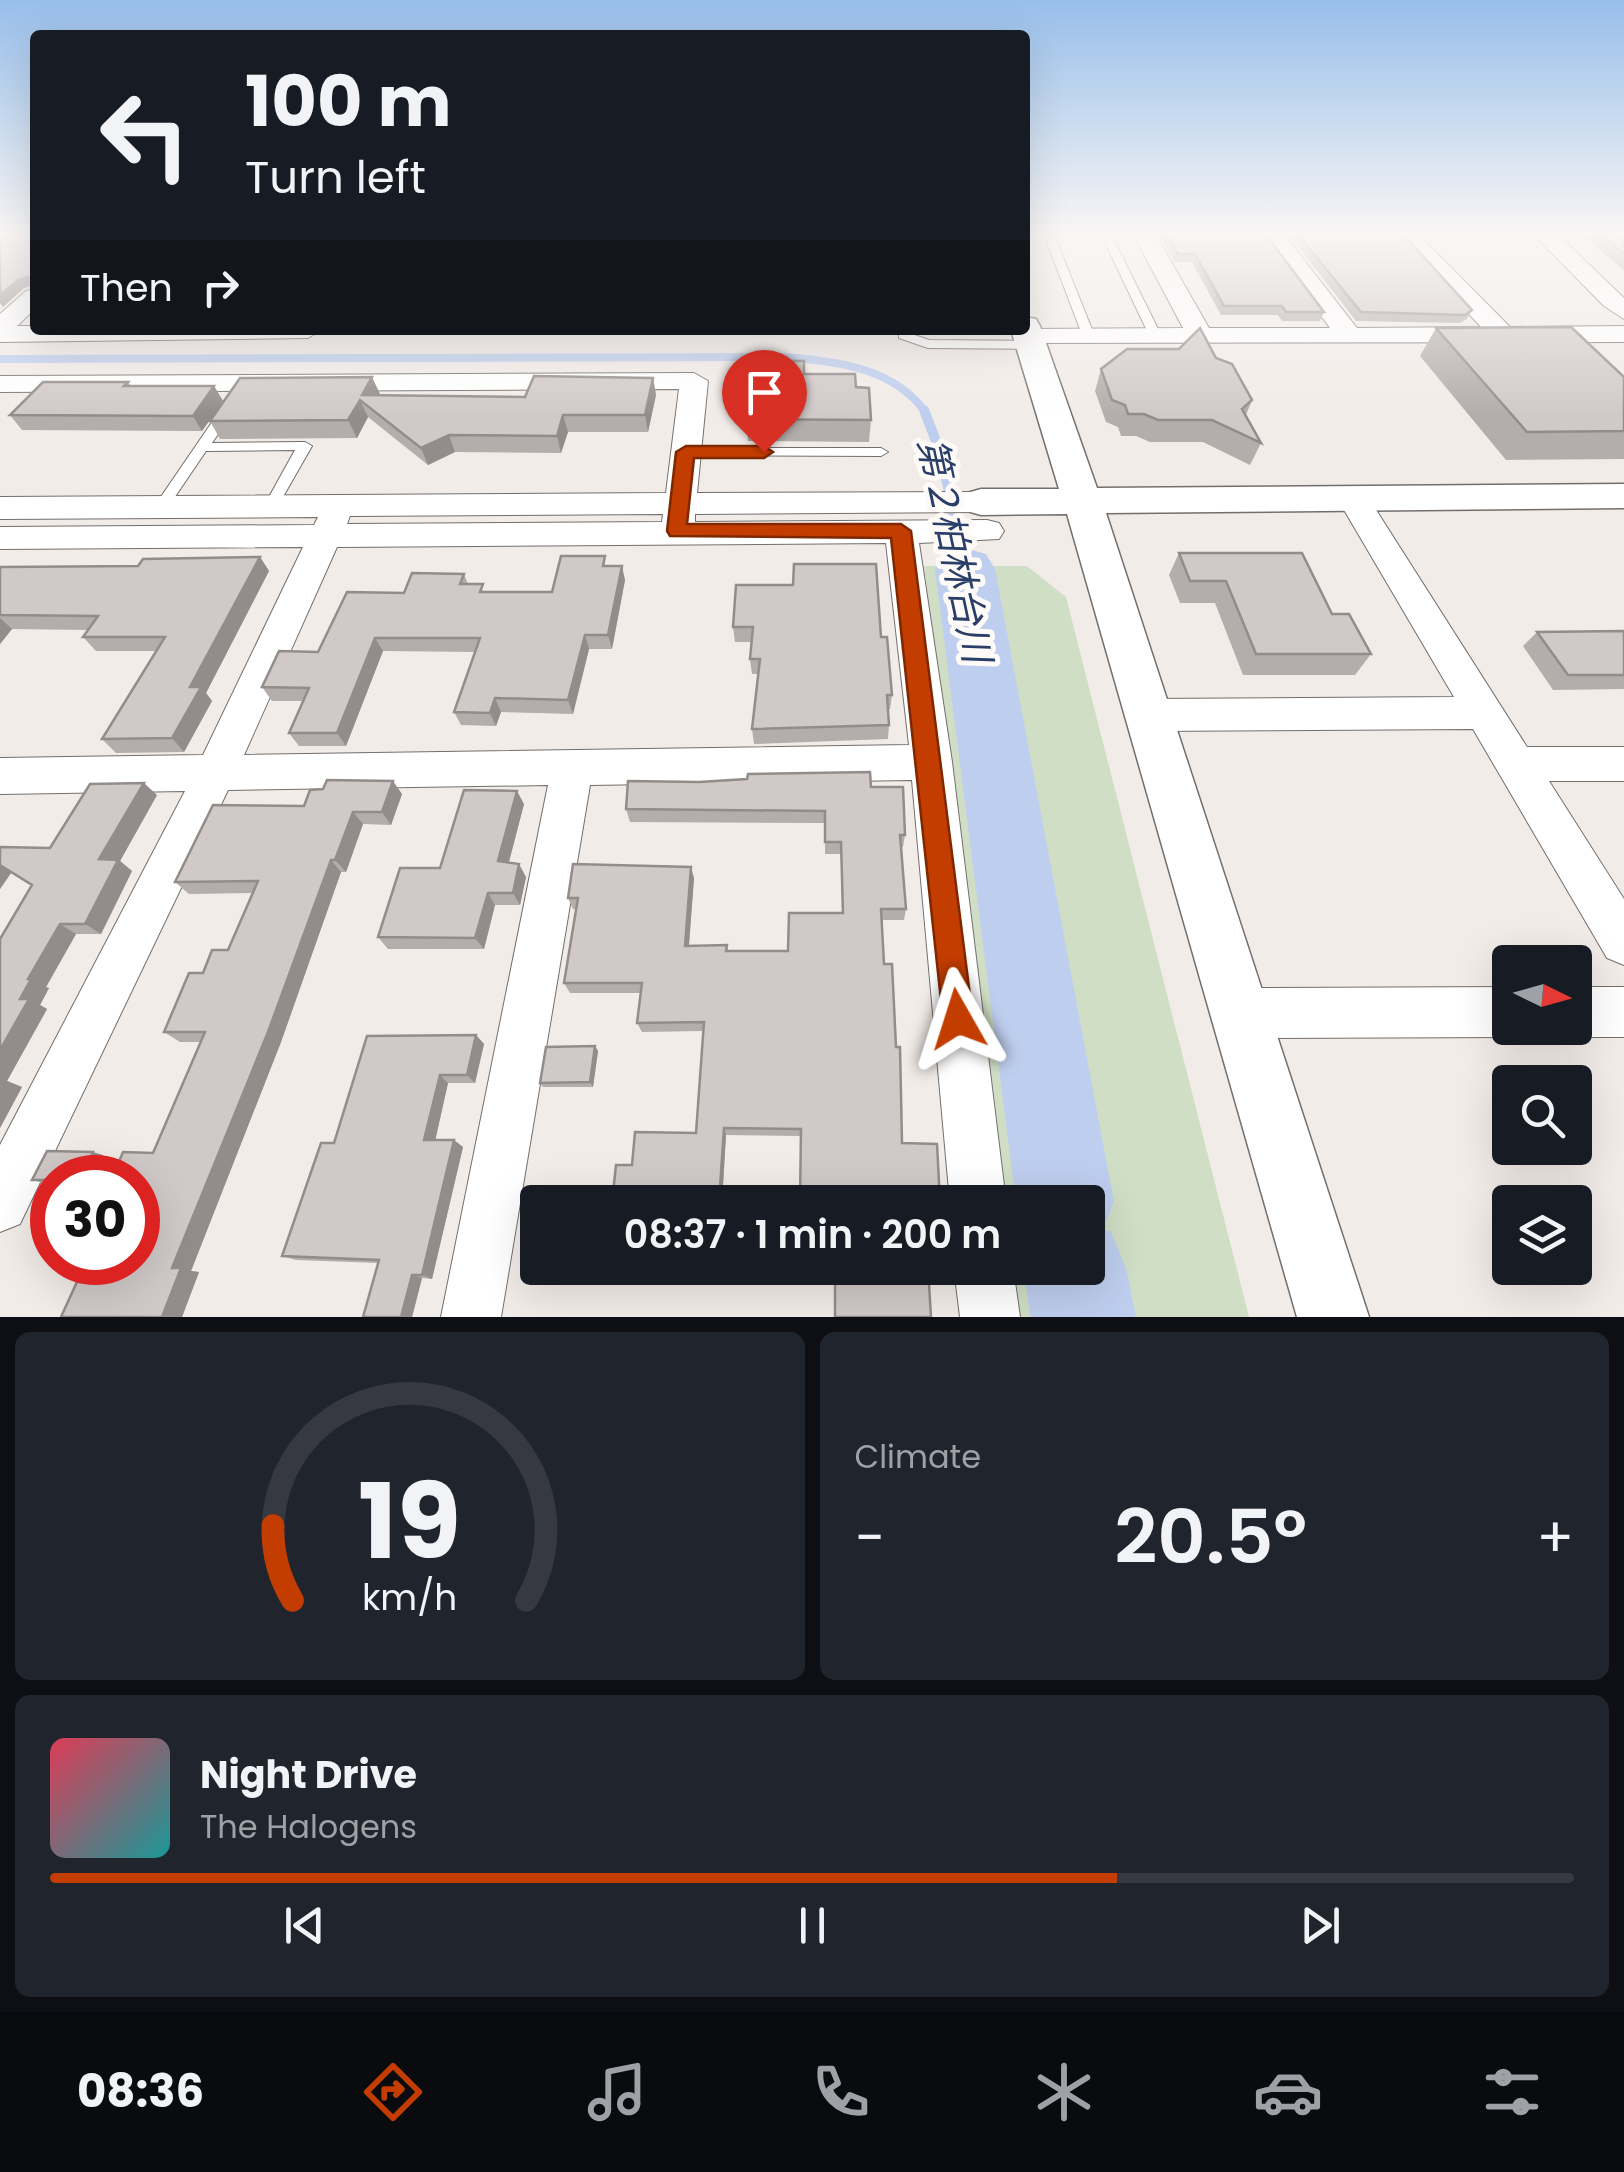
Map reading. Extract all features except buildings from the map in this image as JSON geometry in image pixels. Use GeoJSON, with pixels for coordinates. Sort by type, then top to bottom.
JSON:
{"type":"FeatureCollection","features":[{"type":"Feature","properties":{"kind":"street"},"geometry":{"type":"LineString","coordinates":[[1177,293],[1201,337]]}},
{"type":"Feature","properties":{"kind":"street"},"geometry":{"type":"LineString","coordinates":[[1318,293],[1349,335]]}},
{"type":"Feature","properties":{"kind":"street"},"geometry":{"type":"LineString","coordinates":[[1463,293],[1502,334]]}},
{"type":"Feature","properties":{"kind":"street"},"geometry":{"type":"LineString","coordinates":[[1604,293],[1624,311]]}},
{"type":"Feature","properties":{"kind":"street"},"geometry":{"type":"LineString","coordinates":[[0,331],[30,301]]}},
{"type":"Feature","properties":{"kind":"street"},"geometry":{"type":"LineString","coordinates":[[0,331],[30,331]]}},
{"type":"Feature","properties":{"kind":"street"},"geometry":{"type":"LineString","coordinates":[[1334,1317],[1028,336],[1624,334]]}},
{"type":"Feature","properties":{"kind":"street"},"geometry":{"type":"LineString","coordinates":[[0,384],[694,381],[678,516]]}},
{"type":"Feature","properties":{"kind":"street"},"geometry":{"type":"LineString","coordinates":[[1361,512],[1624,496]]}},
{"type":"Feature","properties":{"kind":"street"},"geometry":{"type":"LineString","coordinates":[[0,508],[271,506],[333,520]]}},
{"type":"Feature","properties":{"kind":"street"},"geometry":{"type":"LineString","coordinates":[[1361,512],[1624,942]]}},
{"type":"Feature","properties":{"kind":"street"},"geometry":{"type":"LineString","coordinates":[[0,538],[333,520],[678,516],[916,521],[1086,514],[1361,512],[1624,524]]}},
{"type":"Feature","properties":{"kind":"street"},"geometry":{"type":"LineString","coordinates":[[0,1204],[215,774],[333,520]]}},
{"type":"Feature","properties":{"kind":"street"},"geometry":{"type":"LineString","coordinates":[[916,521],[931,762],[976,1185]]}},
{"type":"Feature","properties":{"kind":"street"},"geometry":{"type":"LineString","coordinates":[[1149,715],[1485,713]]}},
{"type":"Feature","properties":{"kind":"street"},"geometry":{"type":"LineString","coordinates":[[0,776],[931,762]]}},
{"type":"Feature","properties":{"kind":"street"},"geometry":{"type":"LineString","coordinates":[[1517,764],[1624,764]]}},
{"type":"Feature","properties":{"kind":"street"},"geometry":{"type":"LineString","coordinates":[[471,1317],[572,768]]}},
{"type":"Feature","properties":{"kind":"street"},"geometry":{"type":"LineString","coordinates":[[1242,1014],[1492,1012]]}},
{"type":"Feature","properties":{"kind":"street"},"geometry":{"type":"LineString","coordinates":[[1592,1012],[1624,1012]]}},
{"type":"Feature","properties":{"kind":"street"},"geometry":{"type":"LineString","coordinates":[[986,1285],[990,1317]]}},
{"type":"Feature","properties":{"kind":"lane"},"geometry":{"type":"LineString","coordinates":[[1072,293],[1089,337]]}},
{"type":"Feature","properties":{"kind":"lane"},"geometry":{"type":"LineString","coordinates":[[1135,293],[1156,337]]}},
{"type":"Feature","properties":{"kind":"lane"},"geometry":{"type":"LineString","coordinates":[[903,335],[928,344],[1028,336]]}},
{"type":"Feature","properties":{"kind":"lane"},"geometry":{"type":"LineString","coordinates":[[160,507],[247,383]]}},
{"type":"Feature","properties":{"kind":"lane"},"geometry":{"type":"LineString","coordinates":[[202,447],[306,446],[271,506]]}},
{"type":"Feature","properties":{"kind":"lane"},"geometry":{"type":"LineString","coordinates":[[686,452],[881,452]]}},
{"type":"Feature","properties":{"kind":"green space"},"geometry":{"type":"Polygon","coordinates":[[[924,566],[1027,566],[1066,597],[1249,1317],[1012,1317],[1008,1285],[1105,1285],[1105,1185],[997,1185],[924,566]]]}},
{"type":"Feature","properties":{"kind":"waterway","name":"第２柏林台川"},"geometry":{"type":"LineString","coordinates":[[0,359],[784,357],[862,369],[897,385],[924,411]]}},
{"type":"Feature","properties":{"kind":"waterway","name":"第２柏林台川"},"geometry":{"type":"LineString","coordinates":[[924,411],[941,454],[965,569]]}},
{"type":"Feature","properties":{"kind":"waterway","name":"第２柏林台川"},"geometry":{"type":"LineString","coordinates":[[965,569],[1062,1185]]}},
{"type":"Feature","properties":{"kind":"waterway","name":"第２柏林台川"},"geometry":{"type":"LineString","coordinates":[[1078,1285],[1083,1317]]}},
{"type":"Feature","properties":{"kind":"route"},"geometry":{"type":"LineString","coordinates":[[764,452],[686,452],[677,531],[901,531],[958,1019]]}}]}
